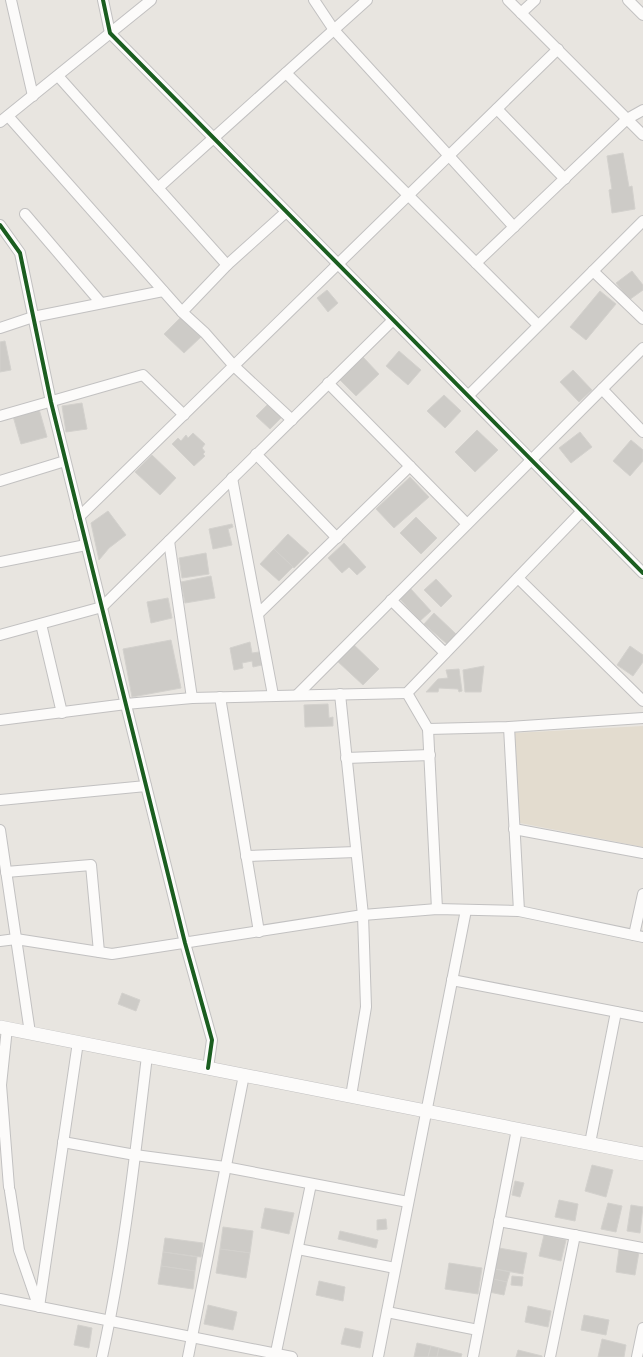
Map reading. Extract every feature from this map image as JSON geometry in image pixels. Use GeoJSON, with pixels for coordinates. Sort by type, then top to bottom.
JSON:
{"type":"FeatureCollection","features":[{"type":"Feature","properties":{"kind":"street"},"geometry":{"type":"LineString","coordinates":[[11,0],[33,96]]}},
{"type":"Feature","properties":{"kind":"street"},"geometry":{"type":"LineString","coordinates":[[103,0],[110,33],[643,573]]}},
{"type":"Feature","properties":{"kind":"street"},"geometry":{"type":"LineString","coordinates":[[0,122],[150,0]]}},
{"type":"Feature","properties":{"kind":"street"},"geometry":{"type":"LineString","coordinates":[[314,0],[334,30],[514,227]]}},
{"type":"Feature","properties":{"kind":"street"},"geometry":{"type":"LineString","coordinates":[[158,188],[367,0]]}},
{"type":"Feature","properties":{"kind":"street"},"geometry":{"type":"LineString","coordinates":[[508,0],[643,135]]}},
{"type":"Feature","properties":{"kind":"street"},"geometry":{"type":"LineString","coordinates":[[521,13],[535,0]]}},
{"type":"Feature","properties":{"kind":"street"},"geometry":{"type":"LineString","coordinates":[[628,0],[643,15]]}},
{"type":"Feature","properties":{"kind":"street"},"geometry":{"type":"LineString","coordinates":[[79,517],[558,49]]}},
{"type":"Feature","properties":{"kind":"street"},"geometry":{"type":"LineString","coordinates":[[286,73],[538,325]]}},
{"type":"Feature","properties":{"kind":"street"},"geometry":{"type":"LineString","coordinates":[[58,76],[227,265]]}},
{"type":"Feature","properties":{"kind":"street"},"geometry":{"type":"LineString","coordinates":[[497,109],[564,179]]}},
{"type":"Feature","properties":{"kind":"street"},"geometry":{"type":"LineString","coordinates":[[476,263],[627,119],[643,110]]}},
{"type":"Feature","properties":{"kind":"street"},"geometry":{"type":"LineString","coordinates":[[8,116],[182,312],[205,333],[234,366],[292,420]]}},
{"type":"Feature","properties":{"kind":"street"},"geometry":{"type":"LineString","coordinates":[[182,312],[227,265],[286,212]]}},
{"type":"Feature","properties":{"kind":"street"},"geometry":{"type":"LineString","coordinates":[[25,214],[102,303]]}},
{"type":"Feature","properties":{"kind":"street"},"geometry":{"type":"LineString","coordinates":[[468,396],[643,221]]}},
{"type":"Feature","properties":{"kind":"street"},"geometry":{"type":"LineString","coordinates":[[0,225],[20,253],[51,402],[79,517],[185,943],[212,1040],[208,1068]]}},
{"type":"Feature","properties":{"kind":"street"},"geometry":{"type":"LineString","coordinates":[[593,271],[643,319]]}},
{"type":"Feature","properties":{"kind":"street"},"geometry":{"type":"LineString","coordinates":[[0,328],[33,317],[163,290]]}},
{"type":"Feature","properties":{"kind":"street"},"geometry":{"type":"LineString","coordinates":[[0,635],[102,607],[393,320]]}},
{"type":"Feature","properties":{"kind":"street"},"geometry":{"type":"LineString","coordinates":[[296,695],[643,348]]}},
{"type":"Feature","properties":{"kind":"street"},"geometry":{"type":"LineString","coordinates":[[0,416],[143,375],[184,415]]}},
{"type":"Feature","properties":{"kind":"street"},"geometry":{"type":"LineString","coordinates":[[328,383],[467,524]]}},
{"type":"Feature","properties":{"kind":"street"},"geometry":{"type":"LineString","coordinates":[[602,389],[643,432]]}},
{"type":"Feature","properties":{"kind":"street"},"geometry":{"type":"LineString","coordinates":[[256,454],[337,538]]}},
{"type":"Feature","properties":{"kind":"street"},"geometry":{"type":"LineString","coordinates":[[0,481],[66,461]]}},
{"type":"Feature","properties":{"kind":"street"},"geometry":{"type":"LineString","coordinates":[[258,614],[410,466]]}},
{"type":"Feature","properties":{"kind":"street"},"geometry":{"type":"LineString","coordinates":[[232,478],[273,695]]}},
{"type":"Feature","properties":{"kind":"street"},"geometry":{"type":"LineString","coordinates":[[0,720],[126,704],[192,698],[407,693],[582,511]]}},
{"type":"Feature","properties":{"kind":"street"},"geometry":{"type":"LineString","coordinates":[[169,541],[192,698]]}},
{"type":"Feature","properties":{"kind":"street"},"geometry":{"type":"LineString","coordinates":[[0,562],[86,545]]}},
{"type":"Feature","properties":{"kind":"street"},"geometry":{"type":"LineString","coordinates":[[518,578],[643,701]]}},
{"type":"Feature","properties":{"kind":"street"},"geometry":{"type":"LineString","coordinates":[[391,600],[445,653]]}},
{"type":"Feature","properties":{"kind":"street"},"geometry":{"type":"LineString","coordinates":[[41,624],[62,712]]}},
{"type":"Feature","properties":{"kind":"street"},"geometry":{"type":"LineString","coordinates":[[407,693],[428,729],[438,909]]}},
{"type":"Feature","properties":{"kind":"street"},"geometry":{"type":"LineString","coordinates":[[340,694],[363,915],[366,1008],[351,1096]]}},
{"type":"Feature","properties":{"kind":"street"},"geometry":{"type":"LineString","coordinates":[[220,697],[259,932]]}},
{"type":"Feature","properties":{"kind":"street"},"geometry":{"type":"LineString","coordinates":[[428,729],[509,727],[643,718]]}},
{"type":"Feature","properties":{"kind":"street"},"geometry":{"type":"LineString","coordinates":[[509,727],[519,911]]}},
{"type":"Feature","properties":{"kind":"street"},"geometry":{"type":"LineString","coordinates":[[346,758],[430,755]]}},
{"type":"Feature","properties":{"kind":"street"},"geometry":{"type":"LineString","coordinates":[[0,800],[146,786]]}},
{"type":"Feature","properties":{"kind":"street"},"geometry":{"type":"LineString","coordinates":[[514,829],[643,853]]}},
{"type":"Feature","properties":{"kind":"street"},"geometry":{"type":"LineString","coordinates":[[0,830],[30,1033]]}},
{"type":"Feature","properties":{"kind":"street"},"geometry":{"type":"LineString","coordinates":[[246,856],[356,852]]}},
{"type":"Feature","properties":{"kind":"street"},"geometry":{"type":"LineString","coordinates":[[6,872],[91,865],[99,952]]}},
{"type":"Feature","properties":{"kind":"street"},"geometry":{"type":"LineString","coordinates":[[0,942],[16,939],[112,954],[363,915],[438,909],[519,911],[639,936],[643,894]]}},
{"type":"Feature","properties":{"kind":"street"},"geometry":{"type":"LineString","coordinates":[[378,1357],[466,910]]}},
{"type":"Feature","properties":{"kind":"street"},"geometry":{"type":"LineString","coordinates":[[452,980],[643,1017]]}},
{"type":"Feature","properties":{"kind":"street"},"geometry":{"type":"LineString","coordinates":[[590,1143],[616,1012]]}},
{"type":"Feature","properties":{"kind":"street"},"geometry":{"type":"LineString","coordinates":[[39,1307],[19,1250],[10,1189],[1,1085],[4,1028],[643,1154]]}},
{"type":"Feature","properties":{"kind":"street"},"geometry":{"type":"LineString","coordinates":[[39,1307],[78,1042]]}},
{"type":"Feature","properties":{"kind":"street"},"geometry":{"type":"LineString","coordinates":[[102,1357],[110,1321],[135,1155],[147,1056]]}},
{"type":"Feature","properties":{"kind":"street"},"geometry":{"type":"LineString","coordinates":[[188,1357],[244,1075]]}},
{"type":"Feature","properties":{"kind":"street"},"geometry":{"type":"LineString","coordinates":[[473,1357],[517,1129]]}},
{"type":"Feature","properties":{"kind":"street"},"geometry":{"type":"LineString","coordinates":[[63,1142],[135,1155],[225,1167],[408,1202]]}},
{"type":"Feature","properties":{"kind":"street"},"geometry":{"type":"LineString","coordinates":[[276,1355],[311,1184]]}},
{"type":"Feature","properties":{"kind":"street"},"geometry":{"type":"LineString","coordinates":[[499,1221],[643,1248]]}},
{"type":"Feature","properties":{"kind":"street"},"geometry":{"type":"LineString","coordinates":[[550,1357],[575,1235]]}},
{"type":"Feature","properties":{"kind":"street"},"geometry":{"type":"LineString","coordinates":[[298,1249],[395,1268]]}},
{"type":"Feature","properties":{"kind":"street"},"geometry":{"type":"LineString","coordinates":[[0,1299],[292,1357]]}},
{"type":"Feature","properties":{"kind":"street"},"geometry":{"type":"LineString","coordinates":[[387,1312],[478,1330]]}},
{"type":"Feature","properties":{"kind":"street"},"geometry":{"type":"LineString","coordinates":[[637,1357],[643,1328]]}},
{"type":"Feature","properties":{"kind":"shaded area"},"geometry":{"type":"Polygon","coordinates":[[[643,726],[643,847],[520,823],[514,733],[643,726]]]}},
{"type":"Feature","properties":{"kind":"building"},"geometry":{"type":"Polygon","coordinates":[[[623,153],[629,187],[632,186],[635,209],[612,213],[609,190],[612,189],[607,156],[623,153]]]}},
{"type":"Feature","properties":{"kind":"building"},"geometry":{"type":"Polygon","coordinates":[[[632,271],[643,285],[643,290],[629,300],[616,283],[632,271]]]}},
{"type":"Feature","properties":{"kind":"building"},"geometry":{"type":"Polygon","coordinates":[[[327,290],[338,303],[328,312],[317,298],[327,290]]]}},
{"type":"Feature","properties":{"kind":"building"},"geometry":{"type":"Polygon","coordinates":[[[600,291],[616,304],[586,340],[570,327],[600,291]]]}},
{"type":"Feature","properties":{"kind":"building"},"geometry":{"type":"Polygon","coordinates":[[[182,316],[202,336],[184,353],[164,334],[182,316]]]}},
{"type":"Feature","properties":{"kind":"building"},"geometry":{"type":"Polygon","coordinates":[[[5,341],[11,370],[0,372],[0,342],[5,341]]]}},
{"type":"Feature","properties":{"kind":"building"},"geometry":{"type":"Polygon","coordinates":[[[399,351],[421,370],[408,385],[386,366],[399,351]]]}},
{"type":"Feature","properties":{"kind":"building"},"geometry":{"type":"Polygon","coordinates":[[[362,356],[379,374],[356,396],[339,379],[362,356]]]}},
{"type":"Feature","properties":{"kind":"building"},"geometry":{"type":"Polygon","coordinates":[[[573,370],[592,390],[579,402],[560,382],[573,370]]]}},
{"type":"Feature","properties":{"kind":"building"},"geometry":{"type":"Polygon","coordinates":[[[444,395],[461,411],[445,428],[427,411],[444,395]]]}},
{"type":"Feature","properties":{"kind":"building"},"geometry":{"type":"Polygon","coordinates":[[[82,403],[87,429],[66,432],[62,406],[82,403]]]}},
{"type":"Feature","properties":{"kind":"building"},"geometry":{"type":"Polygon","coordinates":[[[268,404],[282,417],[270,429],[256,416],[268,404]]]}},
{"type":"Feature","properties":{"kind":"building"},"geometry":{"type":"Polygon","coordinates":[[[39,409],[47,437],[21,444],[13,416],[39,409]]]}},
{"type":"Feature","properties":{"kind":"building"},"geometry":{"type":"Polygon","coordinates":[[[477,430],[498,450],[475,472],[455,452],[477,430]]]}},
{"type":"Feature","properties":{"kind":"building"},"geometry":{"type":"Polygon","coordinates":[[[580,432],[592,447],[571,463],[559,448],[580,432]]]}},
{"type":"Feature","properties":{"kind":"building"},"geometry":{"type":"Polygon","coordinates":[[[193,433],[205,444],[202,448],[205,452],[203,454],[205,456],[194,466],[172,444],[178,438],[181,441],[186,435],[188,438],[193,433]]]}},
{"type":"Feature","properties":{"kind":"building"},"geometry":{"type":"Polygon","coordinates":[[[631,440],[643,450],[643,461],[630,476],[613,461],[631,440]]]}},
{"type":"Feature","properties":{"kind":"building"},"geometry":{"type":"Polygon","coordinates":[[[152,455],[176,478],[160,495],[135,472],[152,455]]]}},
{"type":"Feature","properties":{"kind":"building"},"geometry":{"type":"Polygon","coordinates":[[[410,477],[429,497],[394,528],[376,509],[410,477]]]}},
{"type":"Feature","properties":{"kind":"building"},"geometry":{"type":"Polygon","coordinates":[[[108,511],[126,535],[109,548],[99,560],[91,523],[108,511]]]}},
{"type":"Feature","properties":{"kind":"building"},"geometry":{"type":"Polygon","coordinates":[[[416,517],[437,538],[421,554],[400,533],[416,517]]]}},
{"type":"Feature","properties":{"kind":"building"},"geometry":{"type":"Polygon","coordinates":[[[232,524],[233,527],[228,529],[232,545],[213,549],[209,529],[232,524]]]}},
{"type":"Feature","properties":{"kind":"building"},"geometry":{"type":"Polygon","coordinates":[[[288,534],[309,553],[294,568],[274,549],[288,534]]]}},
{"type":"Feature","properties":{"kind":"building"},"geometry":{"type":"Polygon","coordinates":[[[344,543],[366,567],[357,575],[349,567],[342,573],[328,558],[344,543]]]}},
{"type":"Feature","properties":{"kind":"building"},"geometry":{"type":"Polygon","coordinates":[[[274,549],[293,567],[279,581],[260,564],[274,549]]]}},
{"type":"Feature","properties":{"kind":"building"},"geometry":{"type":"Polygon","coordinates":[[[206,553],[209,574],[182,578],[179,558],[206,553]]]}},
{"type":"Feature","properties":{"kind":"building"},"geometry":{"type":"Polygon","coordinates":[[[211,576],[215,598],[185,603],[181,582],[211,576]]]}},
{"type":"Feature","properties":{"kind":"building"},"geometry":{"type":"Polygon","coordinates":[[[436,579],[452,596],[441,607],[424,590],[436,579]]]}},
{"type":"Feature","properties":{"kind":"building"},"geometry":{"type":"Polygon","coordinates":[[[410,588],[431,611],[420,621],[399,598],[410,588]]]}},
{"type":"Feature","properties":{"kind":"building"},"geometry":{"type":"Polygon","coordinates":[[[168,598],[172,618],[151,623],[147,602],[168,598]]]}},
{"type":"Feature","properties":{"kind":"building"},"geometry":{"type":"Polygon","coordinates":[[[434,613],[456,634],[447,644],[424,624],[434,613]]]}},
{"type":"Feature","properties":{"kind":"building"},"geometry":{"type":"Polygon","coordinates":[[[171,640],[181,688],[132,697],[123,649],[171,640]]]}},
{"type":"Feature","properties":{"kind":"building"},"geometry":{"type":"Polygon","coordinates":[[[250,642],[252,653],[259,652],[262,665],[253,667],[252,661],[242,663],[243,668],[234,670],[230,648],[250,642]]]}},
{"type":"Feature","properties":{"kind":"building"},"geometry":{"type":"Polygon","coordinates":[[[351,642],[379,669],[363,685],[335,659],[351,642]]]}},
{"type":"Feature","properties":{"kind":"building"},"geometry":{"type":"Polygon","coordinates":[[[630,646],[643,655],[643,662],[633,676],[617,665],[630,646]]]}},
{"type":"Feature","properties":{"kind":"building"},"geometry":{"type":"Polygon","coordinates":[[[484,666],[481,692],[465,692],[463,670],[484,666]]]}},
{"type":"Feature","properties":{"kind":"building"},"geometry":{"type":"Polygon","coordinates":[[[459,669],[462,691],[459,692],[458,689],[439,688],[438,692],[426,692],[438,679],[448,678],[446,670],[459,669]]]}},
{"type":"Feature","properties":{"kind":"building"},"geometry":{"type":"Polygon","coordinates":[[[328,704],[329,718],[333,717],[333,726],[305,727],[304,705],[328,704]]]}},
{"type":"Feature","properties":{"kind":"building"},"geometry":{"type":"Polygon","coordinates":[[[122,993],[140,1000],[136,1011],[118,1004],[122,993]]]}},
{"type":"Feature","properties":{"kind":"building"},"geometry":{"type":"Polygon","coordinates":[[[592,1165],[613,1170],[606,1197],[585,1191],[592,1165]]]}},
{"type":"Feature","properties":{"kind":"building"},"geometry":{"type":"Polygon","coordinates":[[[515,1181],[524,1183],[520,1197],[512,1195],[515,1181]]]}},
{"type":"Feature","properties":{"kind":"building"},"geometry":{"type":"Polygon","coordinates":[[[559,1200],[578,1204],[575,1221],[555,1217],[559,1200]]]}},
{"type":"Feature","properties":{"kind":"building"},"geometry":{"type":"Polygon","coordinates":[[[608,1203],[622,1206],[616,1232],[601,1229],[608,1203]]]}},
{"type":"Feature","properties":{"kind":"building"},"geometry":{"type":"Polygon","coordinates":[[[631,1205],[643,1207],[640,1233],[627,1231],[631,1205]]]}},
{"type":"Feature","properties":{"kind":"building"},"geometry":{"type":"Polygon","coordinates":[[[265,1208],[294,1213],[289,1234],[261,1228],[265,1208]]]}},
{"type":"Feature","properties":{"kind":"building"},"geometry":{"type":"Polygon","coordinates":[[[386,1219],[387,1229],[377,1230],[377,1220],[386,1219]]]}},
{"type":"Feature","properties":{"kind":"building"},"geometry":{"type":"Polygon","coordinates":[[[223,1227],[253,1231],[250,1253],[220,1249],[223,1227]]]}},
{"type":"Feature","properties":{"kind":"building"},"geometry":{"type":"Polygon","coordinates":[[[340,1231],[378,1240],[376,1248],[338,1239],[340,1231]]]}},
{"type":"Feature","properties":{"kind":"building"},"geometry":{"type":"Polygon","coordinates":[[[544,1235],[566,1240],[561,1261],[539,1256],[544,1235]]]}},
{"type":"Feature","properties":{"kind":"building"},"geometry":{"type":"Polygon","coordinates":[[[165,1238],[203,1243],[201,1257],[163,1252],[165,1238]]]}},
{"type":"Feature","properties":{"kind":"building"},"geometry":{"type":"Polygon","coordinates":[[[499,1248],[527,1253],[523,1274],[495,1269],[499,1248]]]}},
{"type":"Feature","properties":{"kind":"building"},"geometry":{"type":"Polygon","coordinates":[[[220,1249],[250,1253],[246,1278],[216,1273],[220,1249]]]}},
{"type":"Feature","properties":{"kind":"building"},"geometry":{"type":"Polygon","coordinates":[[[619,1249],[639,1252],[635,1275],[616,1272],[619,1249]]]}},
{"type":"Feature","properties":{"kind":"building"},"geometry":{"type":"Polygon","coordinates":[[[163,1252],[197,1257],[195,1271],[161,1266],[163,1252]]]}},
{"type":"Feature","properties":{"kind":"building"},"geometry":{"type":"Polygon","coordinates":[[[449,1263],[482,1268],[478,1294],[445,1289],[449,1263]]]}},
{"type":"Feature","properties":{"kind":"building"},"geometry":{"type":"Polygon","coordinates":[[[161,1266],[195,1271],[193,1289],[158,1284],[161,1266]]]}},
{"type":"Feature","properties":{"kind":"building"},"geometry":{"type":"Polygon","coordinates":[[[495,1269],[510,1272],[507,1282],[493,1279],[495,1269]]]}},
{"type":"Feature","properties":{"kind":"building"},"geometry":{"type":"Polygon","coordinates":[[[512,1276],[523,1277],[522,1286],[511,1285],[512,1276]]]}},
{"type":"Feature","properties":{"kind":"building"},"geometry":{"type":"Polygon","coordinates":[[[493,1279],[507,1282],[504,1295],[489,1292],[493,1279]]]}},
{"type":"Feature","properties":{"kind":"building"},"geometry":{"type":"Polygon","coordinates":[[[319,1281],[345,1287],[343,1301],[316,1295],[319,1281]]]}},
{"type":"Feature","properties":{"kind":"building"},"geometry":{"type":"Polygon","coordinates":[[[208,1305],[237,1312],[233,1330],[204,1324],[208,1305]]]}},
{"type":"Feature","properties":{"kind":"building"},"geometry":{"type":"Polygon","coordinates":[[[528,1306],[551,1311],[548,1327],[525,1322],[528,1306]]]}},
{"type":"Feature","properties":{"kind":"building"},"geometry":{"type":"Polygon","coordinates":[[[584,1315],[609,1320],[606,1335],[581,1330],[584,1315]]]}},
{"type":"Feature","properties":{"kind":"building"},"geometry":{"type":"Polygon","coordinates":[[[78,1325],[92,1328],[89,1348],[74,1345],[78,1325]]]}},
{"type":"Feature","properties":{"kind":"building"},"geometry":{"type":"Polygon","coordinates":[[[345,1328],[363,1332],[360,1348],[341,1344],[345,1328]]]}},
{"type":"Feature","properties":{"kind":"building"},"geometry":{"type":"Polygon","coordinates":[[[602,1339],[626,1345],[624,1357],[598,1357],[602,1339]]]}},
{"type":"Feature","properties":{"kind":"building"},"geometry":{"type":"Polygon","coordinates":[[[417,1343],[431,1346],[428,1357],[414,1357],[417,1343]]]}},
{"type":"Feature","properties":{"kind":"building"},"geometry":{"type":"Polygon","coordinates":[[[431,1346],[439,1348],[437,1357],[428,1357],[431,1346]]]}},
{"type":"Feature","properties":{"kind":"building"},"geometry":{"type":"Polygon","coordinates":[[[439,1348],[462,1354],[461,1357],[437,1357],[439,1348]]]}},
{"type":"Feature","properties":{"kind":"building"},"geometry":{"type":"Polygon","coordinates":[[[518,1350],[542,1356],[542,1357],[516,1357],[518,1350]]]}},
{"type":"Feature","properties":{"kind":"cycle path"},"geometry":{"type":"LineString","coordinates":[[103,0],[110,33],[643,573]]}},
{"type":"Feature","properties":{"kind":"cycle path"},"geometry":{"type":"LineString","coordinates":[[0,225],[20,253],[51,402],[185,943],[212,1040],[208,1068]]}}]}
